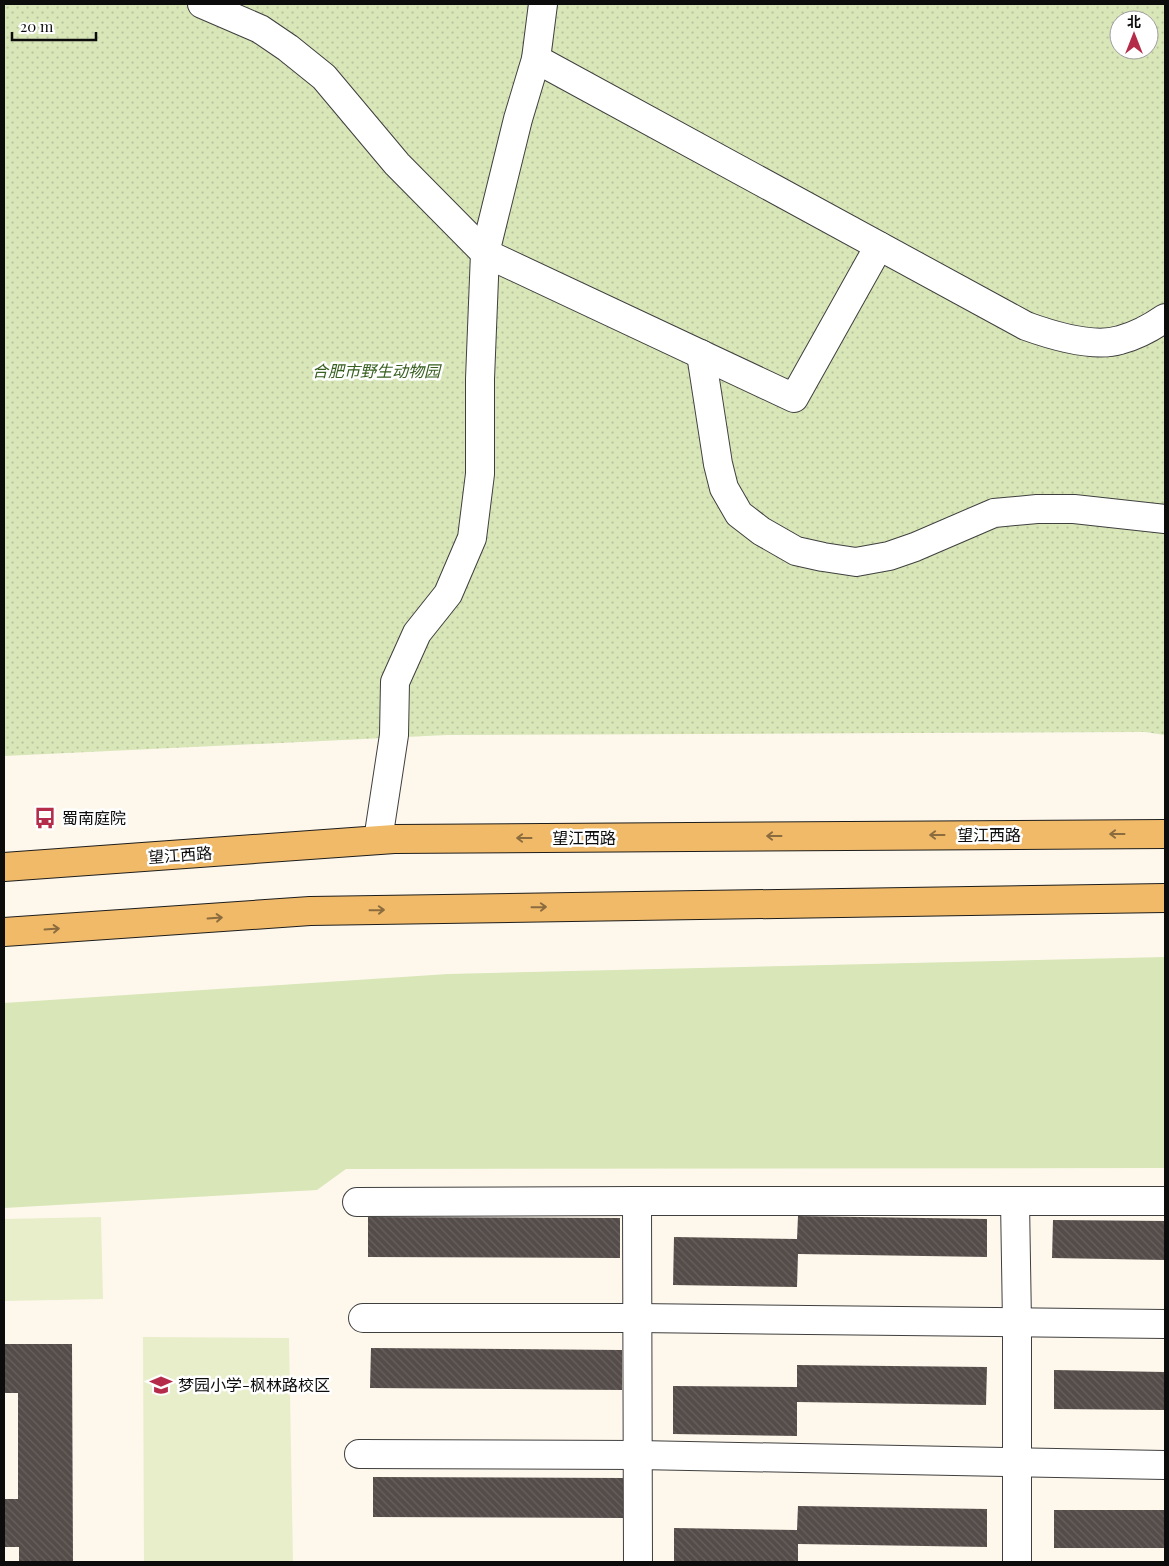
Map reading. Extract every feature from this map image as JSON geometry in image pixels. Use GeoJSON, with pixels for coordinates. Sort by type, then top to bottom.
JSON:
{"type":"FeatureCollection","features":[{"type":"Feature","properties":{"kind":"main road","name":"望江西路"},"geometry":{"type":"LineString","coordinates":[[4,868],[394,839],[1165,834]]}},
{"type":"Feature","properties":{"kind":"main road"},"geometry":{"type":"LineString","coordinates":[[4,932],[310,911],[1165,898]]}},
{"type":"Feature","properties":{"kind":"lane"},"geometry":{"type":"LineString","coordinates":[[202,4],[260,29],[288,48],[324,77],[397,164],[485,253],[794,398],[879,246]]}},
{"type":"Feature","properties":{"kind":"lane"},"geometry":{"type":"LineString","coordinates":[[378,840],[394,736],[395,682],[417,633],[448,594],[472,538],[480,474],[480,379],[485,253],[518,119],[536,59],[543,4]]}},
{"type":"Feature","properties":{"kind":"lane"},"geometry":{"type":"LineString","coordinates":[[536,59],[1026,326],[1044,333],[1099,343],[1129,336],[1165,318]]}},
{"type":"Feature","properties":{"kind":"lane"},"geometry":{"type":"LineString","coordinates":[[701,354],[718,464],[724,488],[739,514],[761,531],[796,551],[856,562],[889,556],[915,547],[994,513],[1036,509],[1074,509],[1165,519]]}},
{"type":"Feature","properties":{"kind":"lane"},"geometry":{"type":"LineString","coordinates":[[637,1201],[638,1562]]}},
{"type":"Feature","properties":{"kind":"lane"},"geometry":{"type":"LineString","coordinates":[[1015,1201],[1017,1562]]}},
{"type":"Feature","properties":{"kind":"lane"},"geometry":{"type":"LineString","coordinates":[[357,1202],[1165,1201]]}},
{"type":"Feature","properties":{"kind":"lane"},"geometry":{"type":"LineString","coordinates":[[363,1318],[637,1318],[1165,1324]]}},
{"type":"Feature","properties":{"kind":"lane"},"geometry":{"type":"LineString","coordinates":[[359,1454],[638,1456],[1165,1465]]}},
{"type":"Feature","properties":{"kind":"green space","name":"合肥市野生动物园"},"geometry":{"type":"Polygon","coordinates":[[[4,4],[1165,4],[1165,735],[1145,732],[447,735],[4,756],[4,4]]]}},
{"type":"Feature","properties":{"kind":"green space"},"geometry":{"type":"Polygon","coordinates":[[[1165,957],[1165,1168],[346,1169],[317,1190],[4,1208],[4,1003],[448,974],[1165,957]]]}},
{"type":"Feature","properties":{"kind":"green space"},"geometry":{"type":"Polygon","coordinates":[[[101,1217],[103,1299],[4,1301],[4,1219],[101,1217]]]}},
{"type":"Feature","properties":{"kind":"green space"},"geometry":{"type":"Polygon","coordinates":[[[143,1337],[289,1338],[293,1562],[144,1562],[143,1337]]]}},
{"type":"Feature","properties":{"kind":"building"},"geometry":{"type":"Polygon","coordinates":[[[798,1216],[987,1219],[987,1257],[798,1254],[797,1287],[673,1285],[674,1237],[797,1239],[798,1216]]]}},
{"type":"Feature","properties":{"kind":"building"},"geometry":{"type":"Polygon","coordinates":[[[368,1217],[620,1218],[620,1258],[368,1257],[368,1217]]]}},
{"type":"Feature","properties":{"kind":"building"},"geometry":{"type":"Polygon","coordinates":[[[1053,1220],[1165,1221],[1165,1260],[1052,1258],[1053,1220]]]}},
{"type":"Feature","properties":{"kind":"building"},"geometry":{"type":"Polygon","coordinates":[[[4,1344],[72,1344],[73,1562],[19,1562],[19,1547],[4,1547],[4,1499],[18,1499],[18,1393],[4,1393],[4,1344]]]}},
{"type":"Feature","properties":{"kind":"building"},"geometry":{"type":"Polygon","coordinates":[[[371,1348],[622,1350],[622,1390],[370,1388],[371,1348]]]}},
{"type":"Feature","properties":{"kind":"building"},"geometry":{"type":"Polygon","coordinates":[[[797,1365],[987,1367],[986,1405],[797,1402],[797,1436],[673,1434],[673,1386],[797,1387],[797,1365]]]}},
{"type":"Feature","properties":{"kind":"building"},"geometry":{"type":"Polygon","coordinates":[[[1054,1370],[1165,1372],[1165,1410],[1054,1409],[1054,1370]]]}},
{"type":"Feature","properties":{"kind":"building"},"geometry":{"type":"Polygon","coordinates":[[[373,1477],[625,1478],[624,1518],[373,1517],[373,1477]]]}},
{"type":"Feature","properties":{"kind":"building"},"geometry":{"type":"Polygon","coordinates":[[[798,1506],[987,1509],[987,1547],[798,1544],[798,1562],[674,1562],[674,1528],[797,1530],[798,1506]]]}},
{"type":"Feature","properties":{"kind":"building"},"geometry":{"type":"Polygon","coordinates":[[[1054,1510],[1165,1510],[1165,1548],[1054,1548],[1054,1510]]]}},
{"type":"Feature","properties":{"kind":"place","name":"蜀南庭院"},"geometry":{"type":"Point","coordinates":[45,818]}},
{"type":"Feature","properties":{"kind":"place","name":"梦园小学-枫林路校区"},"geometry":{"type":"Point","coordinates":[161,1385]}}]}
